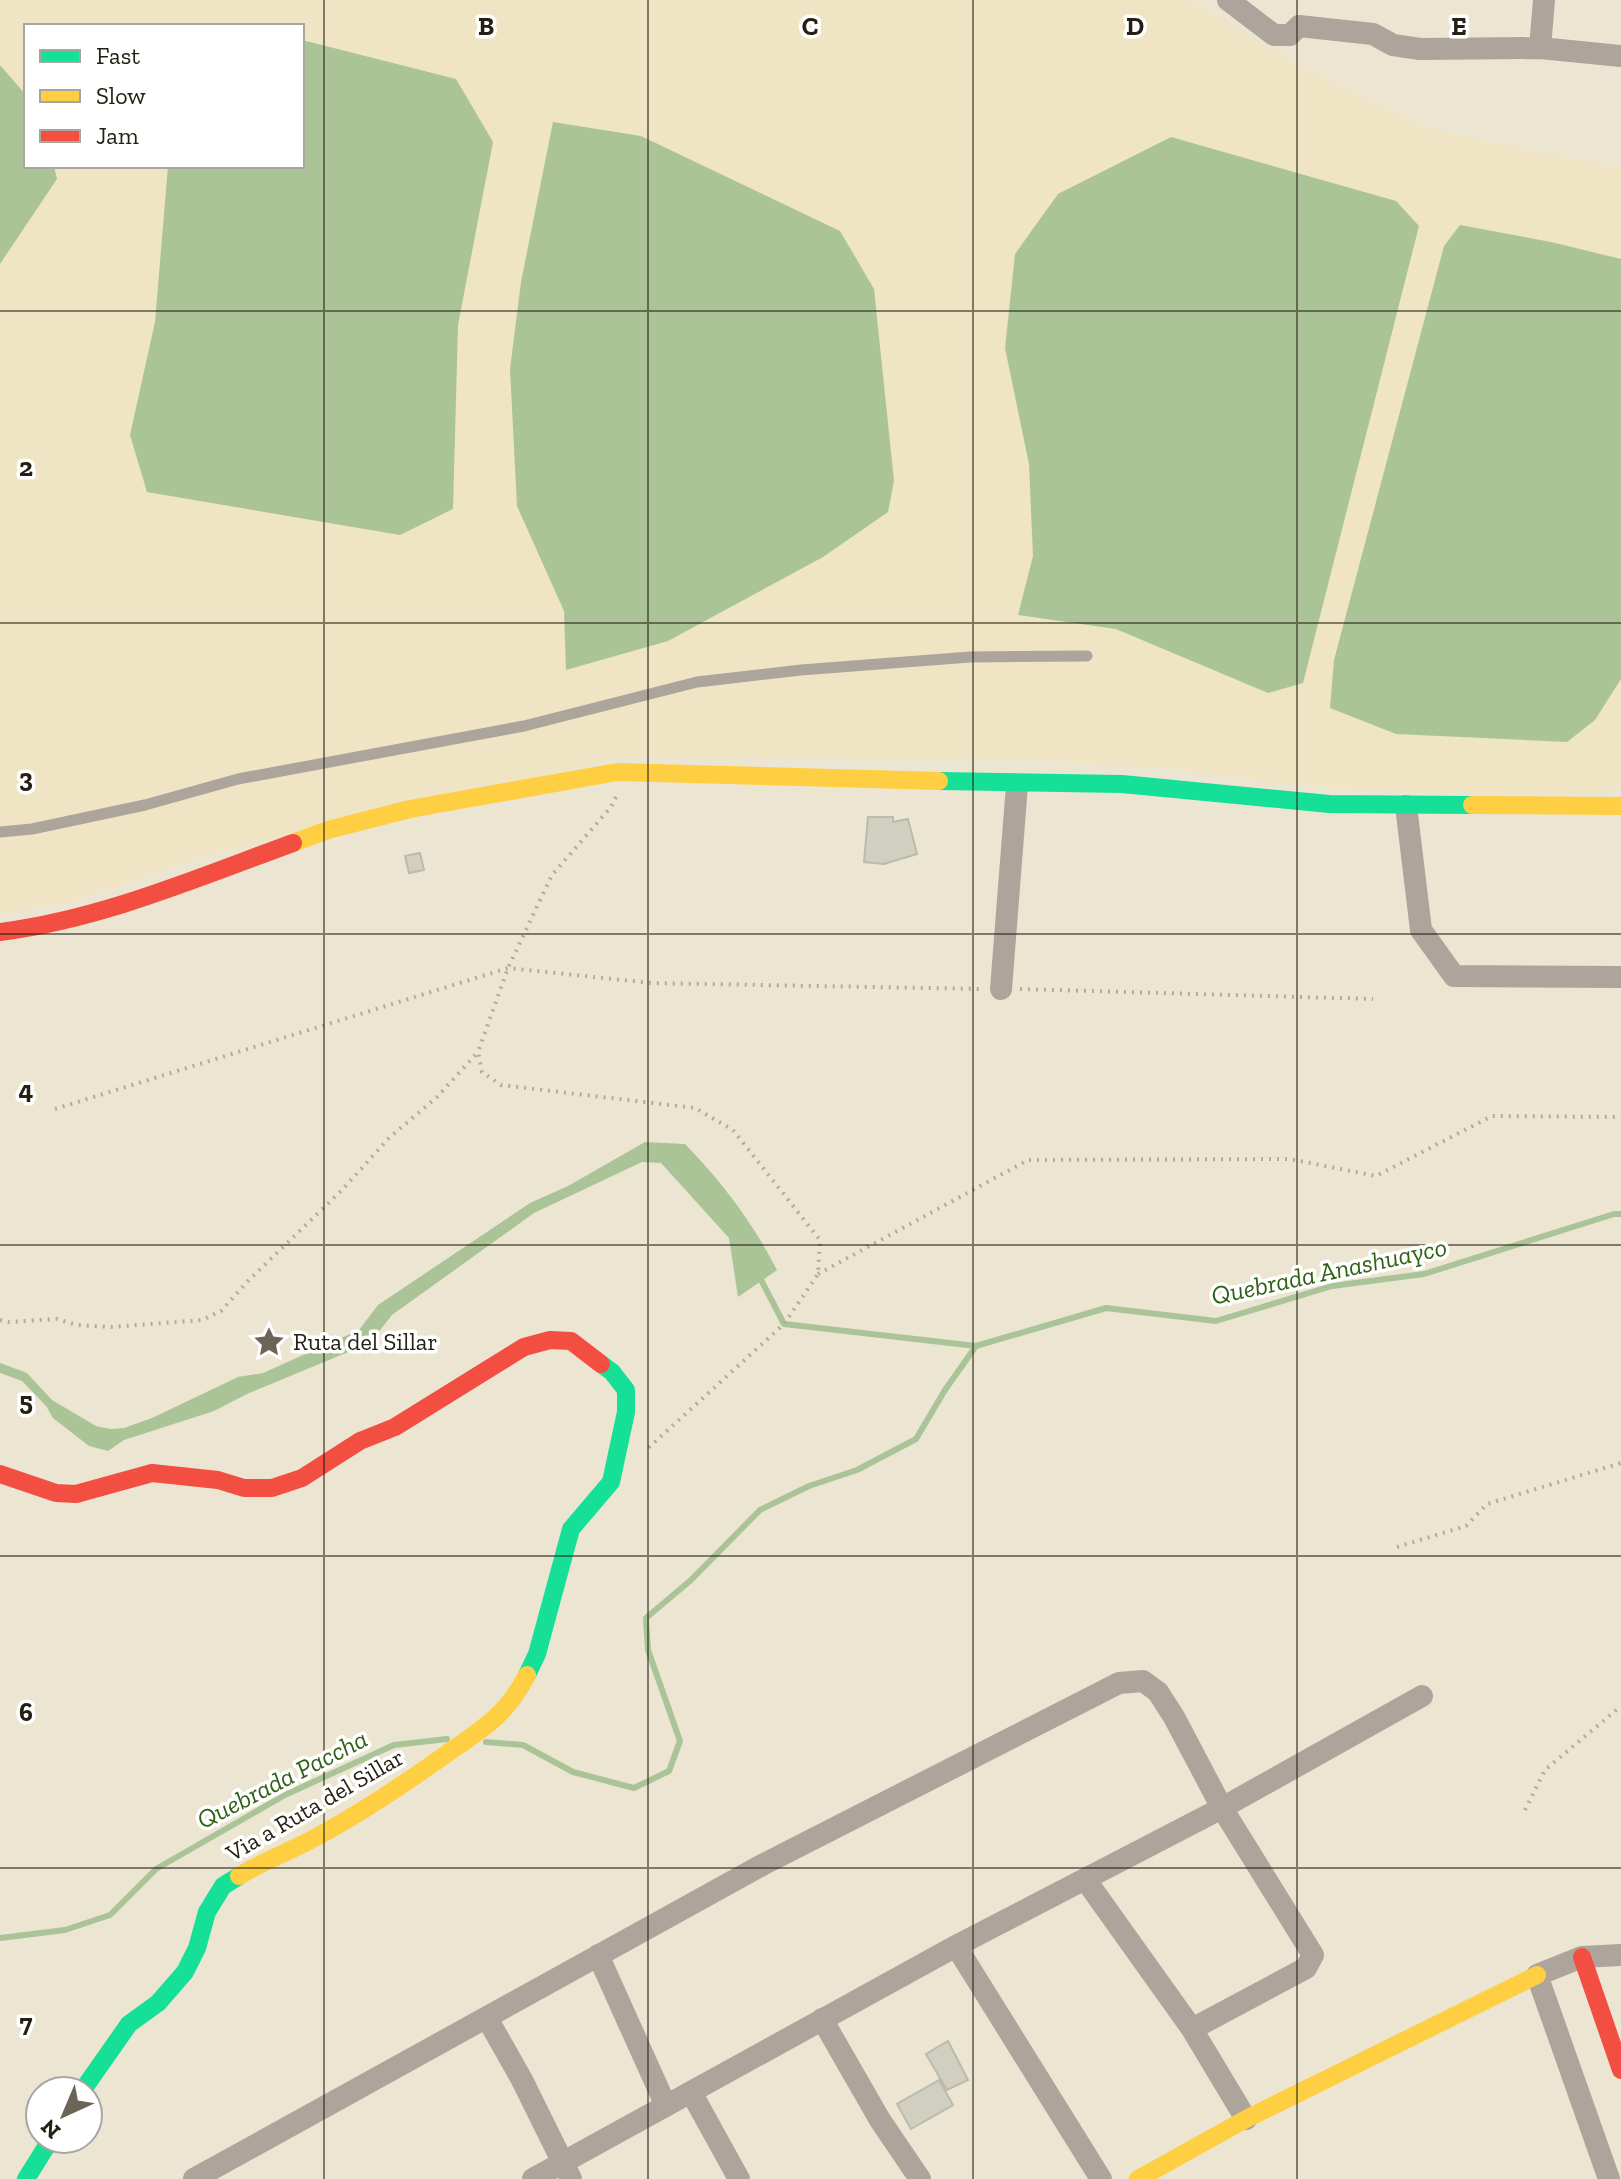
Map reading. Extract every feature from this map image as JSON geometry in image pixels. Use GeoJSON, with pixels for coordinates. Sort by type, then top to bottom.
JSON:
{"type":"FeatureCollection","features":[{"type":"Feature","properties":{"kind":"street"},"geometry":{"type":"LineString","coordinates":[[1228,0],[1274,35],[1290,35],[1299,26],[1373,34],[1393,45],[1420,49],[1540,48],[1621,56]]}},
{"type":"Feature","properties":{"kind":"street"},"geometry":{"type":"LineString","coordinates":[[1540,48],[1544,0]]}},
{"type":"Feature","properties":{"kind":"street"},"geometry":{"type":"LineString","coordinates":[[0,932],[48,926],[115,908],[341,826],[410,809],[617,772],[1017,785],[1122,784],[1329,804],[1621,806]]}},
{"type":"Feature","properties":{"kind":"street"},"geometry":{"type":"LineString","coordinates":[[1001,989],[1017,785]]}},
{"type":"Feature","properties":{"kind":"street"},"geometry":{"type":"LineString","coordinates":[[1406,806],[1421,930],[1454,976],[1621,977]]}},
{"type":"Feature","properties":{"kind":"street","name":"Via a Ruta del Sillar"},"geometry":{"type":"LineString","coordinates":[[0,1474],[56,1493],[76,1494],[152,1473],[218,1480],[244,1488],[272,1488],[302,1478],[360,1441],[395,1427],[524,1347],[550,1340],[571,1341],[612,1372],[626,1390],[626,1412],[611,1482],[571,1529],[537,1654],[517,1695],[497,1719],[386,1797],[303,1844],[265,1860],[223,1886],[207,1912],[197,1948],[185,1972],[158,2003],[129,2024],[93,2075]]}},
{"type":"Feature","properties":{"kind":"street"},"geometry":{"type":"LineString","coordinates":[[200,2178],[764,1864],[1119,1683],[1143,1681],[1158,1692],[1222,1808],[1313,1955],[1306,1968],[1192,2029]]}},
{"type":"Feature","properties":{"kind":"street"},"geometry":{"type":"LineString","coordinates":[[533,2179],[566,2171],[666,2106],[822,2019],[1222,1808],[1422,1696]]}},
{"type":"Feature","properties":{"kind":"street"},"geometry":{"type":"LineString","coordinates":[[1085,1879],[1192,2029],[1246,2119]]}},
{"type":"Feature","properties":{"kind":"street"},"geometry":{"type":"LineString","coordinates":[[956,1946],[1101,2179]]}},
{"type":"Feature","properties":{"kind":"street"},"geometry":{"type":"LineString","coordinates":[[598,1955],[666,2106]]}},
{"type":"Feature","properties":{"kind":"street"},"geometry":{"type":"LineString","coordinates":[[1138,2179],[1246,2119],[1537,1975],[1582,1957],[1621,1955]]}},
{"type":"Feature","properties":{"kind":"street"},"geometry":{"type":"LineString","coordinates":[[1582,1957],[1621,2070]]}},
{"type":"Feature","properties":{"kind":"street"},"geometry":{"type":"LineString","coordinates":[[1537,1975],[1609,2179]]}},
{"type":"Feature","properties":{"kind":"street"},"geometry":{"type":"LineString","coordinates":[[487,2018],[522,2080],[566,2171]]}},
{"type":"Feature","properties":{"kind":"street"},"geometry":{"type":"LineString","coordinates":[[822,2019],[880,2120],[920,2179]]}},
{"type":"Feature","properties":{"kind":"street"},"geometry":{"type":"LineString","coordinates":[[691,2092],[739,2179]]}},
{"type":"Feature","properties":{"kind":"street"},"geometry":{"type":"LineString","coordinates":[[26,2179],[41,2155]]}},
{"type":"Feature","properties":{"kind":"lane"},"geometry":{"type":"LineString","coordinates":[[0,832],[32,829],[145,805],[238,779],[524,726],[697,682],[801,670],[970,657],[1087,656]]}},
{"type":"Feature","properties":{"kind":"path"},"geometry":{"type":"LineString","coordinates":[[0,1320],[57,1319],[77,1325],[112,1327],[202,1320],[221,1311],[342,1190],[389,1138],[437,1097],[478,1052],[508,968],[552,875],[611,807],[620,789],[617,772]]}},
{"type":"Feature","properties":{"kind":"path"},"geometry":{"type":"LineString","coordinates":[[55,1109],[508,968],[651,983],[1373,999]]}},
{"type":"Feature","properties":{"kind":"path"},"geometry":{"type":"LineString","coordinates":[[478,1052],[482,1072],[501,1085],[695,1108],[733,1130],[820,1240],[818,1274]]}},
{"type":"Feature","properties":{"kind":"path"},"geometry":{"type":"LineString","coordinates":[[645,1451],[784,1324],[818,1274],[1028,1160],[1290,1159],[1376,1176],[1492,1116],[1621,1117]]}},
{"type":"Feature","properties":{"kind":"path"},"geometry":{"type":"LineString","coordinates":[[1397,1547],[1466,1526],[1487,1504],[1621,1463]]}},
{"type":"Feature","properties":{"kind":"path"},"geometry":{"type":"LineString","coordinates":[[1525,1810],[1545,1770],[1621,1706]]}},
{"type":"Feature","properties":{"kind":"shaded area"},"geometry":{"type":"Polygon","coordinates":[[[0,0],[1189,0],[1308,71],[1422,127],[1621,167],[1621,787],[1591,793],[1465,794],[1296,785],[1160,768],[1022,759],[617,758],[213,853],[69,902],[0,913],[0,0]]]}},
{"type":"Feature","properties":{"kind":"shaded area"},"geometry":{"type":"Polygon","coordinates":[[[304,41],[456,79],[493,142],[458,325],[453,509],[400,535],[147,492],[130,435],[155,322],[168,168],[304,168],[304,41]]]}},
{"type":"Feature","properties":{"kind":"shaded area"},"geometry":{"type":"Polygon","coordinates":[[[0,65],[24,93],[24,168],[54,168],[57,179],[0,264],[0,65]]]}},
{"type":"Feature","properties":{"kind":"shaded area"},"geometry":{"type":"Polygon","coordinates":[[[553,122],[641,136],[840,231],[874,289],[894,481],[888,512],[823,557],[668,641],[566,670],[564,611],[517,506],[510,369],[521,282],[553,122]]]}},
{"type":"Feature","properties":{"kind":"shaded area"},"geometry":{"type":"Polygon","coordinates":[[[1171,137],[1396,201],[1419,226],[1303,683],[1268,693],[1116,629],[1018,615],[1033,556],[1029,464],[1005,348],[1015,254],[1058,194],[1171,137]]]}},
{"type":"Feature","properties":{"kind":"shaded area"},"geometry":{"type":"Polygon","coordinates":[[[1460,225],[1621,259],[1621,679],[1595,720],[1567,742],[1396,734],[1330,708],[1334,660],[1444,246],[1460,225]]]}},
{"type":"Feature","properties":{"kind":"shaded area"},"geometry":{"type":"Polygon","coordinates":[[[645,1142],[685,1144],[736,1204],[777,1270],[738,1297],[729,1238],[661,1163],[642,1162],[534,1213],[392,1315],[370,1343],[214,1411],[124,1440],[108,1451],[89,1446],[53,1418],[22,1381],[0,1373],[0,1363],[27,1373],[52,1400],[96,1426],[124,1428],[152,1418],[238,1377],[263,1373],[359,1330],[378,1305],[530,1203],[568,1186],[645,1142]]]}},
{"type":"Feature","properties":{"kind":"building"},"geometry":{"type":"Polygon","coordinates":[[[868,817],[893,817],[893,822],[908,819],[917,854],[884,864],[864,862],[868,817]]]}},
{"type":"Feature","properties":{"kind":"building"},"geometry":{"type":"Polygon","coordinates":[[[420,853],[424,870],[409,873],[405,856],[420,853]]]}},
{"type":"Feature","properties":{"kind":"building"},"geometry":{"type":"Polygon","coordinates":[[[948,2041],[968,2080],[947,2090],[926,2054],[948,2041]]]}},
{"type":"Feature","properties":{"kind":"building"},"geometry":{"type":"Polygon","coordinates":[[[939,2080],[953,2105],[911,2129],[897,2104],[939,2080]]]}},
{"type":"Feature","properties":{"kind":"waterway","name":"Quebrada Anashuayco"},"geometry":{"type":"LineString","coordinates":[[759,1276],[784,1324],[976,1346],[1106,1308],[1216,1321],[1332,1286],[1424,1274],[1621,1214]]}},
{"type":"Feature","properties":{"kind":"waterway","name":"Quebrada Paccha"},"geometry":{"type":"LineString","coordinates":[[486,1742],[523,1745],[573,1772],[634,1788],[669,1771],[680,1741],[648,1650],[646,1618],[691,1580],[760,1510],[809,1486],[857,1470],[916,1439],[976,1346]]}},
{"type":"Feature","properties":{"kind":"waterway","name":"Quebrada Paccha"},"geometry":{"type":"LineString","coordinates":[[0,1938],[65,1930],[110,1915],[156,1869],[285,1795],[394,1745],[447,1739]]}},
{"type":"Feature","properties":{"kind":"traffic: fast"},"geometry":{"type":"LineString","coordinates":[[939,781],[1122,784],[1329,804],[1472,805]]}},
{"type":"Feature","properties":{"kind":"traffic: fast"},"geometry":{"type":"LineString","coordinates":[[527,1675],[537,1654],[571,1529],[611,1482],[626,1412],[626,1390],[601,1364]]}},
{"type":"Feature","properties":{"kind":"traffic: fast"},"geometry":{"type":"LineString","coordinates":[[93,2075],[129,2024],[158,2003],[185,1972],[197,1948],[207,1912],[223,1886],[239,1876]]}},
{"type":"Feature","properties":{"kind":"traffic: fast"},"geometry":{"type":"LineString","coordinates":[[26,2179],[41,2155]]}},
{"type":"Feature","properties":{"kind":"traffic: slow"},"geometry":{"type":"LineString","coordinates":[[293,843],[328,830],[410,809],[617,772],[939,781]]}},
{"type":"Feature","properties":{"kind":"traffic: slow"},"geometry":{"type":"LineString","coordinates":[[1472,805],[1621,806]]}},
{"type":"Feature","properties":{"kind":"traffic: slow"},"geometry":{"type":"LineString","coordinates":[[239,1876],[359,1813],[470,1738],[502,1711],[527,1675]]}},
{"type":"Feature","properties":{"kind":"traffic: slow"},"geometry":{"type":"LineString","coordinates":[[1138,2179],[1246,2119],[1537,1975]]}},
{"type":"Feature","properties":{"kind":"traffic: jam"},"geometry":{"type":"LineString","coordinates":[[0,932],[75,918],[112,907],[293,843]]}},
{"type":"Feature","properties":{"kind":"traffic: jam"},"geometry":{"type":"LineString","coordinates":[[0,1474],[56,1493],[76,1494],[152,1473],[218,1480],[244,1488],[272,1488],[302,1478],[360,1441],[395,1427],[524,1347],[550,1340],[571,1341],[601,1364]]}},
{"type":"Feature","properties":{"kind":"traffic: jam"},"geometry":{"type":"LineString","coordinates":[[1582,1957],[1621,2070]]}},
{"type":"Feature","properties":{"kind":"place","name":"Ruta del Sillar"},"geometry":{"type":"Point","coordinates":[269,1342]}}]}
